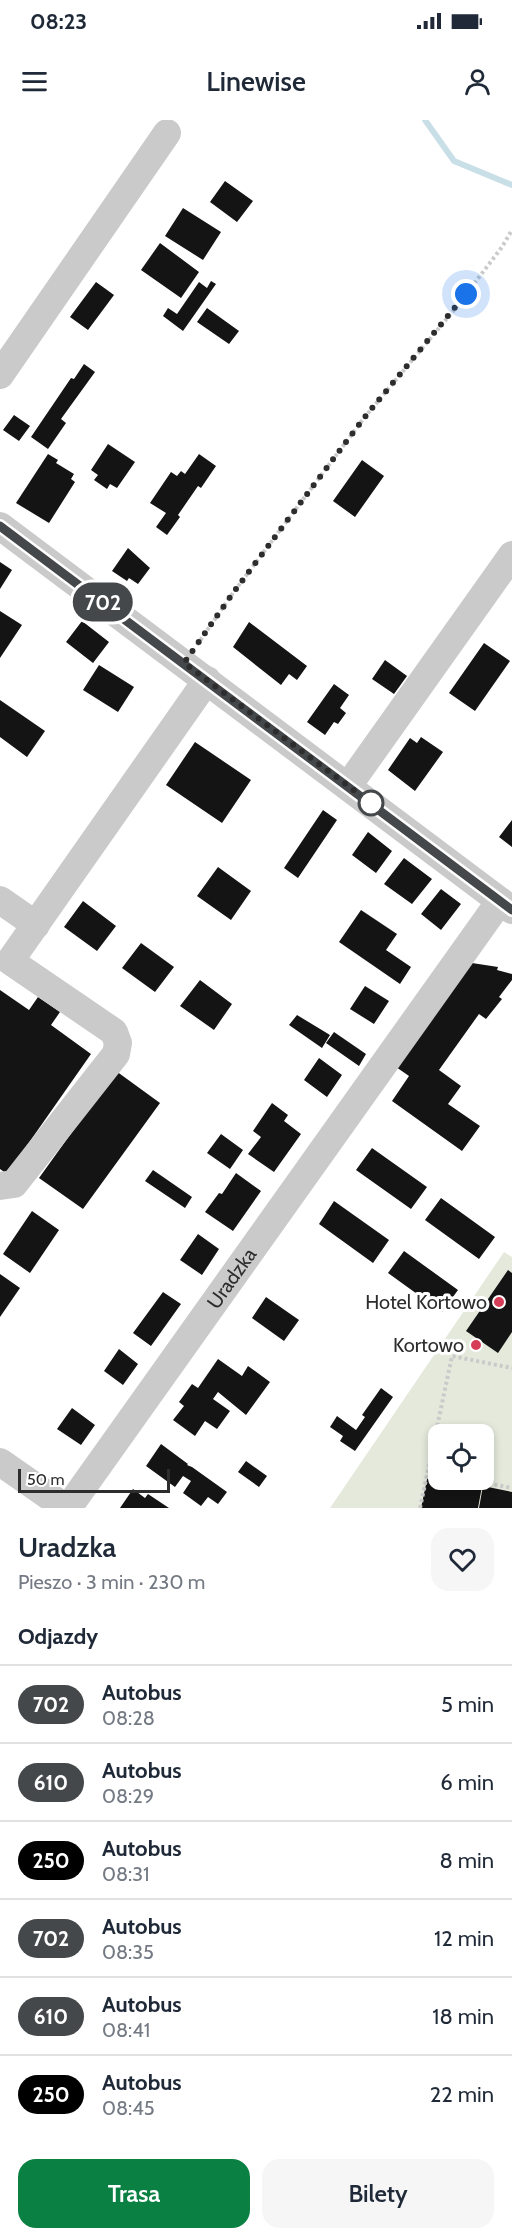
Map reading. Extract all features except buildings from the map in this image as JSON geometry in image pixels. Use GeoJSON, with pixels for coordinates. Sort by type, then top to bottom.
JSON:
{"type":"FeatureCollection","features":[{"type":"Feature","properties":{"kind":"street"},"geometry":{"type":"LineString","coordinates":[[0,375],[167,133]]}},
{"type":"Feature","properties":{"kind":"street"},"geometry":{"type":"LineString","coordinates":[[0,526],[506,905]]}},
{"type":"Feature","properties":{"kind":"street"},"geometry":{"type":"LineString","coordinates":[[348,786],[512,555]]}},
{"type":"Feature","properties":{"kind":"street"},"geometry":{"type":"LineString","coordinates":[[0,1186],[14,1184],[116,1054],[118,1043],[114,1032],[5,958],[36,925],[207,680]]}},
{"type":"Feature","properties":{"kind":"street"},"geometry":{"type":"LineString","coordinates":[[0,900],[36,925]]}},
{"type":"Feature","properties":{"kind":"street","name":"Uradzka"},"geometry":{"type":"LineString","coordinates":[[0,1462],[67,1508],[506,905]]}},
{"type":"Feature","properties":{"kind":"path"},"geometry":{"type":"LineString","coordinates":[[184,663],[233,593],[364,418],[454,310],[502,247],[512,230]]}},
{"type":"Feature","properties":{"kind":"path"},"geometry":{"type":"LineString","coordinates":[[438,1424],[452,1356],[512,1368]]}},
{"type":"Feature","properties":{"kind":"path"},"geometry":{"type":"LineString","coordinates":[[420,1508],[428,1472]]}},
{"type":"Feature","properties":{"kind":"path"},"geometry":{"type":"LineString","coordinates":[[494,1485],[512,1488]]}},
{"type":"Feature","properties":{"kind":"shaded area","name":"Kortowo"},"geometry":{"type":"Polygon","coordinates":[[[504,1252],[512,1257],[512,1508],[330,1508],[504,1252]]]}},
{"type":"Feature","properties":{"kind":"waterway"},"geometry":{"type":"LineString","coordinates":[[425,120],[454,161],[512,185]]}},
{"type":"Feature","properties":{"kind":"bus line","name":"702"},"geometry":{"type":"LineString","coordinates":[[0,526],[512,910]]}},
{"type":"Feature","properties":{"kind":"place","name":"Hotel Kortowo"},"geometry":{"type":"Point","coordinates":[499,1302]}},
{"type":"Feature","properties":{"kind":"place","name":"Kortowo"},"geometry":{"type":"Point","coordinates":[476,1345]}},
{"type":"Feature","properties":{"kind":"route"},"geometry":{"type":"LineString","coordinates":[[371,803],[184,663],[233,593],[364,418],[466,294]]}}]}
